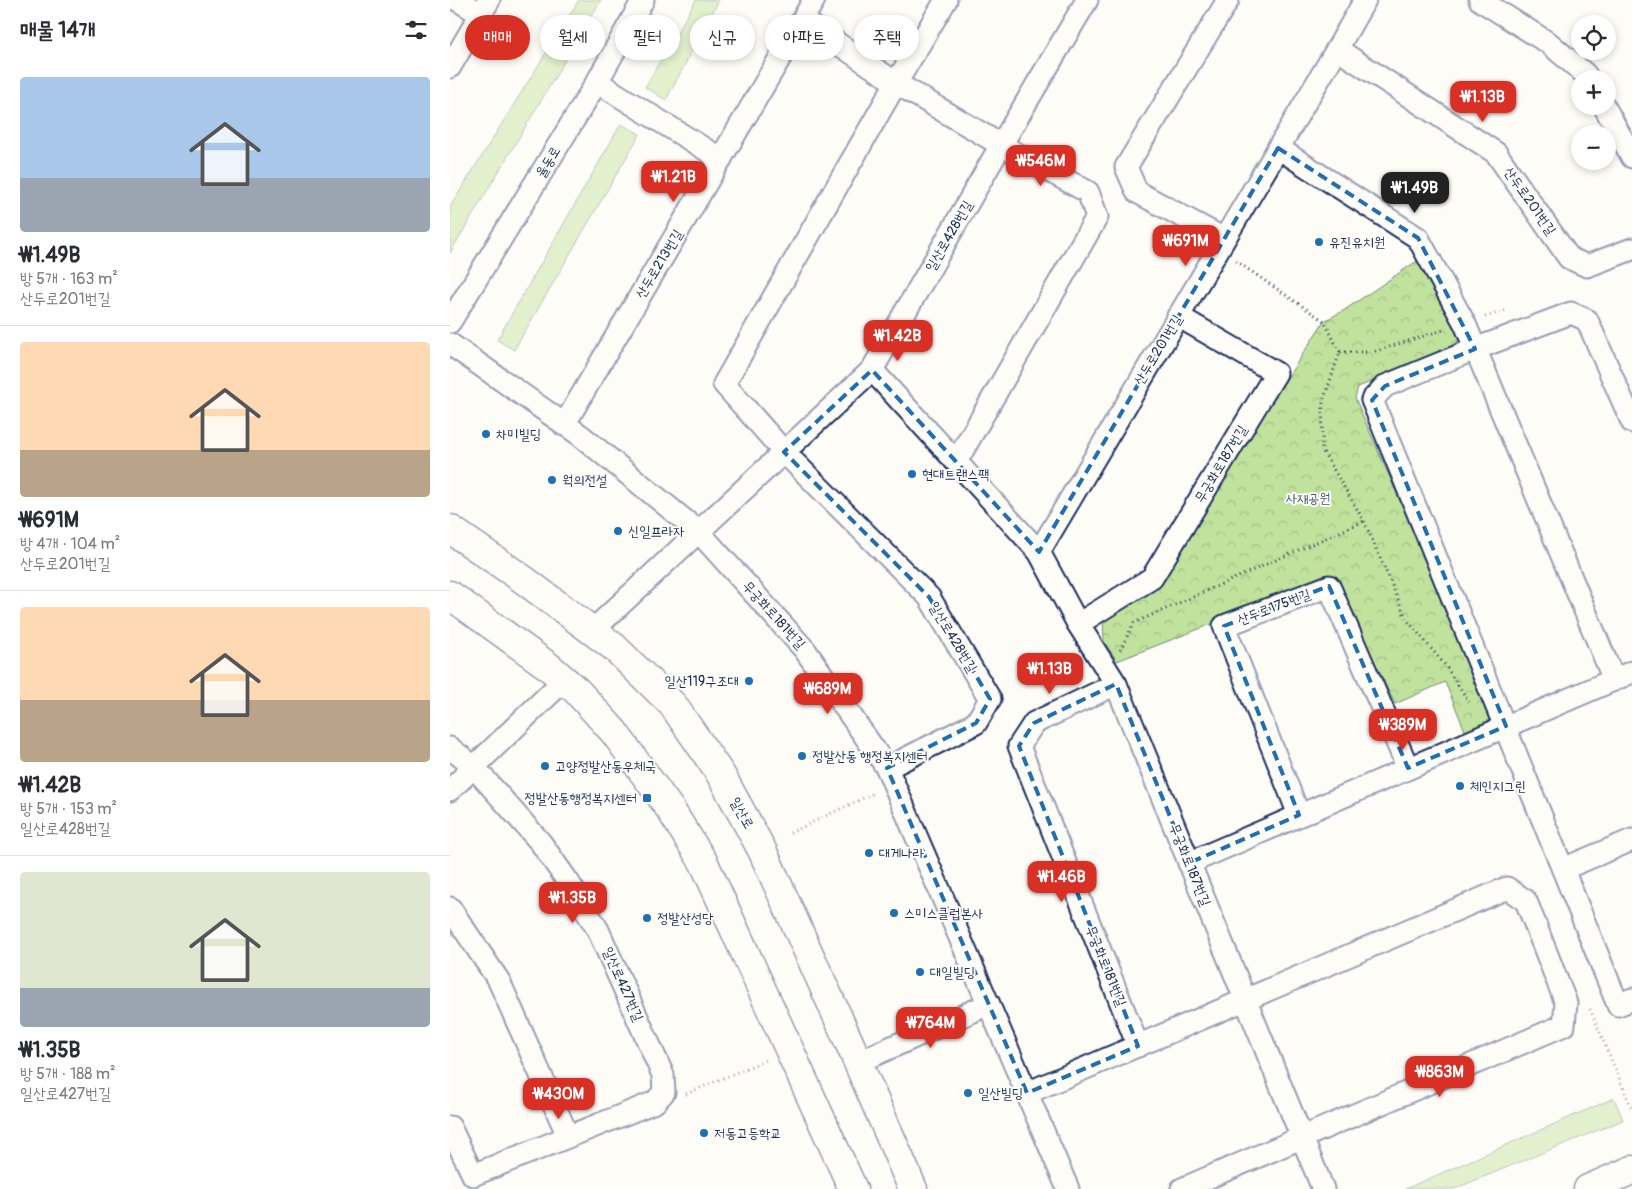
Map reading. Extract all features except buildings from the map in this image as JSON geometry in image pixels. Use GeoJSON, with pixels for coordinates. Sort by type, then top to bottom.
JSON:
{"type":"FeatureCollection","features":[{"type":"Feature","properties":{"kind":"main road","name":"일산로"},"geometry":{"type":"LineString","coordinates":[[450,529],[524,580],[614,647],[673,705],[721,775],[762,850],[913,1189]]}},
{"type":"Feature","properties":{"kind":"main road"},"geometry":{"type":"LineString","coordinates":[[450,595],[502,632],[577,691],[614,732],[670,809],[704,863],[853,1189]]}},
{"type":"Feature","properties":{"kind":"main road"},"geometry":{"type":"LineString","coordinates":[[1588,1189],[1632,1170]]}},
{"type":"Feature","properties":{"kind":"street"},"geometry":{"type":"LineString","coordinates":[[450,67],[485,7],[457,0]]}},
{"type":"Feature","properties":{"kind":"street","name":"율동로"},"geometry":{"type":"LineString","coordinates":[[450,322],[597,82],[643,0]]}},
{"type":"Feature","properties":{"kind":"street","name":"산두로213번길"},"geometry":{"type":"LineString","coordinates":[[806,15],[814,0]]}},
{"type":"Feature","properties":{"kind":"street","name":"일산로428번길"},"geometry":{"type":"LineString","coordinates":[[887,768],[976,722],[990,699],[929,597],[784,452],[724,384],[946,0]]}},
{"type":"Feature","properties":{"kind":"street","name":"일산로428번길"},"geometry":{"type":"LineString","coordinates":[[592,630],[872,370],[1001,145],[1087,0]]}},
{"type":"Feature","properties":{"kind":"street"},"geometry":{"type":"LineString","coordinates":[[1224,239],[1137,192],[1126,167],[1228,0]]}},
{"type":"Feature","properties":{"kind":"street","name":"산두로201번길"},"geometry":{"type":"LineString","coordinates":[[1038,552],[1337,49],[1364,0]]}},
{"type":"Feature","properties":{"kind":"street"},"geometry":{"type":"LineString","coordinates":[[1480,0],[1550,44],[1581,70]]}},
{"type":"Feature","properties":{"kind":"street"},"geometry":{"type":"LineString","coordinates":[[844,48],[896,84],[1001,145],[1088,192],[1097,217],[956,462]]}},
{"type":"Feature","properties":{"kind":"street","name":"산두로201번길"},"geometry":{"type":"LineString","coordinates":[[1337,49],[1496,153],[1569,258],[1587,266],[1632,249]]}},
{"type":"Feature","properties":{"kind":"street","name":"산두로213번길"},"geometry":{"type":"LineString","coordinates":[[564,425],[779,60]]}},
{"type":"Feature","properties":{"kind":"street"},"geometry":{"type":"LineString","coordinates":[[597,82],[721,159]]}},
{"type":"Feature","properties":{"kind":"street"},"geometry":{"type":"LineString","coordinates":[[1609,115],[1632,156]]}},
{"type":"Feature","properties":{"kind":"street"},"geometry":{"type":"LineString","coordinates":[[1189,863],[1623,676],[1465,324],[1418,238],[1278,148]]}},
{"type":"Feature","properties":{"kind":"street"},"geometry":{"type":"LineString","coordinates":[[1625,1002],[1563,868],[1372,400],[1385,386],[1475,349],[1571,313],[1587,320],[1632,422]]}},
{"type":"Feature","properties":{"kind":"street","name":"무궁화로187번길"},"geometry":{"type":"LineString","coordinates":[[1078,624],[1152,578],[1276,373],[1178,316]]}},
{"type":"Feature","properties":{"kind":"street","name":"무궁화로181번길"},"geometry":{"type":"LineString","coordinates":[[450,344],[580,435],[698,532],[805,650],[887,768],[1068,1189]]}},
{"type":"Feature","properties":{"kind":"street","name":"무궁화로187번길"},"geometry":{"type":"LineString","coordinates":[[872,370],[1038,552],[1078,624],[1116,684],[1323,1189]]}},
{"type":"Feature","properties":{"kind":"street","name":"산두로175번길"},"geometry":{"type":"LineString","coordinates":[[1299,816],[1224,626],[1330,586],[1408,768]]}},
{"type":"Feature","properties":{"kind":"street"},"geometry":{"type":"LineString","coordinates":[[450,790],[564,680]]}},
{"type":"Feature","properties":{"kind":"street","name":"무궁화로181번길"},"geometry":{"type":"LineString","coordinates":[[1116,684],[1034,723],[1019,746],[1138,1046]]}},
{"type":"Feature","properties":{"kind":"street","name":"일산로427번길"},"geometry":{"type":"LineString","coordinates":[[450,748],[473,766],[541,844],[569,883],[598,930],[663,1075],[664,1092]]}},
{"type":"Feature","properties":{"kind":"street"},"geometry":{"type":"LineString","coordinates":[[1563,868],[1632,840]]}},
{"type":"Feature","properties":{"kind":"street"},"geometry":{"type":"LineString","coordinates":[[1027,1093],[1507,888],[1526,901],[1566,1003],[1564,1025],[1182,1189]]}},
{"type":"Feature","properties":{"kind":"street"},"geometry":{"type":"LineString","coordinates":[[450,908],[499,981],[568,1136]]}},
{"type":"Feature","properties":{"kind":"street"},"geometry":{"type":"LineString","coordinates":[[858,1062],[989,1004]]}},
{"type":"Feature","properties":{"kind":"street"},"geometry":{"type":"LineString","coordinates":[[450,1128],[473,1175],[655,1102],[664,1092]]}},
{"type":"Feature","properties":{"kind":"path"},"geometry":{"type":"LineString","coordinates":[[1233,259],[1324,321],[1340,352],[1323,401],[1322,450],[1364,521],[1407,620],[1445,666],[1473,709]]}},
{"type":"Feature","properties":{"kind":"path"},"geometry":{"type":"LineString","coordinates":[[1340,352],[1373,352],[1449,328]]}},
{"type":"Feature","properties":{"kind":"path"},"geometry":{"type":"LineString","coordinates":[[1119,650],[1134,623],[1364,521]]}},
{"type":"Feature","properties":{"kind":"path"},"geometry":{"type":"LineString","coordinates":[[790,833],[874,793]]}},
{"type":"Feature","properties":{"kind":"path"},"geometry":{"type":"LineString","coordinates":[[664,1092],[680,1097],[773,1057]]}},
{"type":"Feature","properties":{"kind":"highlighted area"},"geometry":{"type":"Polygon","coordinates":[[[1278,148],[1418,238],[1475,349],[1385,386],[1372,400],[1506,726],[1408,768],[1329,586],[1224,626],[1299,815],[1189,863],[1116,684],[1034,723],[1019,746],[1138,1046],[1027,1093],[887,768],[976,723],[990,699],[929,597],[784,452],[872,370],[1039,552],[1278,148]]]}},
{"type":"Feature","properties":{"kind":"green space"},"geometry":{"type":"Polygon","coordinates":[[[579,0],[601,0],[592,15],[570,15],[579,0]]]}},
{"type":"Feature","properties":{"kind":"green space"},"geometry":{"type":"Polygon","coordinates":[[[696,0],[719,0],[711,15],[690,15],[690,55],[666,100],[645,87],[661,60],[680,60],[680,27],[696,0]]]}},
{"type":"Feature","properties":{"kind":"green space"},"geometry":{"type":"Polygon","coordinates":[[[542,60],[565,60],[450,253],[450,207],[542,60]]]}},
{"type":"Feature","properties":{"kind":"green space"},"geometry":{"type":"Polygon","coordinates":[[[621,124],[640,134],[514,350],[497,340],[621,124]]]}},
{"type":"Feature","properties":{"kind":"green space","name":"사재공원"},"geometry":{"type":"Polygon","coordinates":[[[1417,261],[1456,326],[1459,334],[1457,347],[1358,387],[1355,398],[1495,718],[1466,733],[1445,682],[1395,704],[1332,577],[1117,661],[1104,642],[1103,615],[1157,580],[1324,321],[1343,311],[1417,261]]]}},
{"type":"Feature","properties":{"kind":"green space"},"geometry":{"type":"Polygon","coordinates":[[[1614,1098],[1623,1120],[1454,1189],[1405,1189],[1614,1098]]]}},
{"type":"Feature","properties":{"kind":"place","name":"유진유치원"},"geometry":{"type":"Point","coordinates":[1319,242]}},
{"type":"Feature","properties":{"kind":"place","name":"차미빌딩"},"geometry":{"type":"Point","coordinates":[486,434]}},
{"type":"Feature","properties":{"kind":"place","name":"현대트랜스팩"},"geometry":{"type":"Point","coordinates":[912,474]}},
{"type":"Feature","properties":{"kind":"place","name":"웍의전설"},"geometry":{"type":"Point","coordinates":[552,480]}},
{"type":"Feature","properties":{"kind":"place","name":"신일프라자"},"geometry":{"type":"Point","coordinates":[618,531]}},
{"type":"Feature","properties":{"kind":"place","name":"일산119구조대"},"geometry":{"type":"Point","coordinates":[749,681]}},
{"type":"Feature","properties":{"kind":"place","name":"정발산동 행정복지센터"},"geometry":{"type":"Point","coordinates":[802,756]}},
{"type":"Feature","properties":{"kind":"place","name":"고양정발산동우체국"},"geometry":{"type":"Point","coordinates":[545,766]}},
{"type":"Feature","properties":{"kind":"place","name":"체인지그린"},"geometry":{"type":"Point","coordinates":[1460,786]}},
{"type":"Feature","properties":{"kind":"place","name":"정발산동행정복지센터"},"geometry":{"type":"Point","coordinates":[647,798]}},
{"type":"Feature","properties":{"kind":"place","name":"대게나라"},"geometry":{"type":"Point","coordinates":[869,853]}},
{"type":"Feature","properties":{"kind":"place","name":"스미스클럽본사"},"geometry":{"type":"Point","coordinates":[894,913]}},
{"type":"Feature","properties":{"kind":"place","name":"정발산성당"},"geometry":{"type":"Point","coordinates":[647,918]}},
{"type":"Feature","properties":{"kind":"place","name":"대일빌딩"},"geometry":{"type":"Point","coordinates":[920,972]}},
{"type":"Feature","properties":{"kind":"place","name":"일산빌딩"},"geometry":{"type":"Point","coordinates":[968,1093]}},
{"type":"Feature","properties":{"kind":"place","name":"저동고등학교"},"geometry":{"type":"Point","coordinates":[704,1133]}}]}
